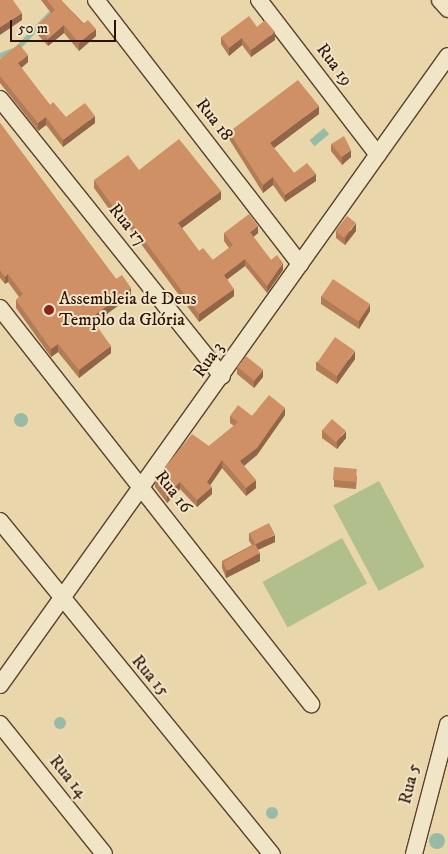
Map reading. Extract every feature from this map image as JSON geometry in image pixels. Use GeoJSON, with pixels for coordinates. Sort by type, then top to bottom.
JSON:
{"type":"FeatureCollection","features":[{"type":"Feature","properties":{"kind":"street","name":"Rua 18"},"geometry":{"type":"LineString","coordinates":[[96,0],[300,264]]}},
{"type":"Feature","properties":{"kind":"street","name":"Rua 19"},"geometry":{"type":"LineString","coordinates":[[259,0],[378,155]]}},
{"type":"Feature","properties":{"kind":"street"},"geometry":{"type":"LineString","coordinates":[[440,0],[448,9]]}},
{"type":"Feature","properties":{"kind":"street","name":"Rua 3"},"geometry":{"type":"LineString","coordinates":[[0,686],[448,56]]}},
{"type":"Feature","properties":{"kind":"street","name":"Rua 17"},"geometry":{"type":"LineString","coordinates":[[0,99],[222,376]]}},
{"type":"Feature","properties":{"kind":"street","name":"Rua 16"},"geometry":{"type":"LineString","coordinates":[[0,308],[143,486],[311,704]]}},
{"type":"Feature","properties":{"kind":"street","name":"Rua 15"},"geometry":{"type":"LineString","coordinates":[[0,521],[62,600],[272,854]]}},
{"type":"Feature","properties":{"kind":"street","name":"Rua 14"},"geometry":{"type":"LineString","coordinates":[[0,724],[104,854]]}},
{"type":"Feature","properties":{"kind":"street","name":"Rua 5"},"geometry":{"type":"LineString","coordinates":[[414,854],[448,724]]}},
{"type":"Feature","properties":{"kind":"shaded area"},"geometry":{"type":"Polygon","coordinates":[[[324,128],[329,134],[315,146],[309,140],[324,128]]]}},
{"type":"Feature","properties":{"kind":"shaded area"},"geometry":{"type":"Polygon","coordinates":[[[21,413],[26,415],[28,420],[26,425],[21,427],[16,425],[14,420],[16,415],[21,413]]]}},
{"type":"Feature","properties":{"kind":"shaded area"},"geometry":{"type":"Polygon","coordinates":[[[379,481],[425,567],[379,591],[333,505],[379,481]]]}},
{"type":"Feature","properties":{"kind":"shaded area"},"geometry":{"type":"Polygon","coordinates":[[[342,538],[367,583],[288,628],[262,582],[342,538]]]}},
{"type":"Feature","properties":{"kind":"shaded area"},"geometry":{"type":"Polygon","coordinates":[[[60,717],[66,723],[60,729],[54,723],[60,717]]]}},
{"type":"Feature","properties":{"kind":"shaded area"},"geometry":{"type":"Polygon","coordinates":[[[272,807],[278,813],[272,819],[266,813],[272,807]]]}},
{"type":"Feature","properties":{"kind":"shaded area"},"geometry":{"type":"Polygon","coordinates":[[[437,833],[443,835],[445,841],[443,847],[437,849],[431,847],[429,841],[431,835],[437,833]]]}},
{"type":"Feature","properties":{"kind":"building"},"geometry":{"type":"Polygon","coordinates":[[[0,0],[13,0],[22,13],[0,27],[0,0]]]}},
{"type":"Feature","properties":{"kind":"building"},"geometry":{"type":"Polygon","coordinates":[[[47,0],[61,0],[83,24],[88,20],[96,29],[79,43],[64,25],[48,39],[37,26],[55,10],[47,0]]]}},
{"type":"Feature","properties":{"kind":"building"},"geometry":{"type":"Polygon","coordinates":[[[249,16],[257,27],[265,20],[275,32],[251,50],[242,38],[229,48],[221,37],[249,16]]]}},
{"type":"Feature","properties":{"kind":"building"},"geometry":{"type":"Polygon","coordinates":[[[19,44],[28,55],[18,63],[50,105],[53,102],[66,117],[85,103],[95,116],[63,140],[46,117],[38,123],[0,76],[0,59],[19,44]]]}},
{"type":"Feature","properties":{"kind":"building"},"geometry":{"type":"Polygon","coordinates":[[[298,80],[319,106],[270,143],[294,173],[307,163],[316,174],[285,195],[273,177],[263,185],[229,132],[298,80]]]}},
{"type":"Feature","properties":{"kind":"building"},"geometry":{"type":"Polygon","coordinates":[[[0,123],[116,279],[122,275],[131,288],[91,318],[111,346],[79,370],[58,344],[51,349],[16,300],[23,294],[8,274],[5,277],[0,270],[0,123]]]}},
{"type":"Feature","properties":{"kind":"building"},"geometry":{"type":"Polygon","coordinates":[[[344,136],[351,150],[342,157],[331,144],[344,136]]]}},
{"type":"Feature","properties":{"kind":"building"},"geometry":{"type":"Polygon","coordinates":[[[179,139],[221,191],[178,223],[199,251],[203,248],[213,260],[233,245],[224,233],[249,214],[258,226],[250,232],[271,260],[277,255],[283,263],[267,286],[245,259],[224,275],[234,289],[199,314],[118,205],[114,208],[94,180],[128,155],[139,170],[179,139]]]}},
{"type":"Feature","properties":{"kind":"building"},"geometry":{"type":"Polygon","coordinates":[[[347,216],[356,223],[344,238],[335,231],[347,216]]]}},
{"type":"Feature","properties":{"kind":"building"},"geometry":{"type":"Polygon","coordinates":[[[333,279],[370,304],[359,322],[321,296],[333,279]]]}},
{"type":"Feature","properties":{"kind":"building"},"geometry":{"type":"Polygon","coordinates":[[[335,337],[355,351],[337,376],[317,362],[335,337]]]}},
{"type":"Feature","properties":{"kind":"building"},"geometry":{"type":"Polygon","coordinates":[[[246,356],[263,370],[254,381],[237,367],[246,356]]]}},
{"type":"Feature","properties":{"kind":"building"},"geometry":{"type":"Polygon","coordinates":[[[269,395],[285,408],[257,448],[240,461],[256,480],[246,488],[222,460],[207,482],[212,487],[197,500],[180,482],[167,495],[155,479],[192,434],[209,446],[238,422],[230,416],[238,405],[252,416],[269,395]]]}},
{"type":"Feature","properties":{"kind":"building"},"geometry":{"type":"Polygon","coordinates":[[[332,419],[346,431],[336,442],[322,430],[332,419]]]}},
{"type":"Feature","properties":{"kind":"building"},"geometry":{"type":"Polygon","coordinates":[[[334,467],[357,469],[356,482],[333,480],[334,467]]]}},
{"type":"Feature","properties":{"kind":"building"},"geometry":{"type":"Polygon","coordinates":[[[269,523],[275,535],[255,545],[249,533],[269,523]]]}},
{"type":"Feature","properties":{"kind":"building"},"geometry":{"type":"Polygon","coordinates":[[[255,544],[260,553],[227,571],[223,562],[255,544]]]}},
{"type":"Feature","properties":{"kind":"waterway"},"geometry":{"type":"LineString","coordinates":[[0,55],[16,49],[53,10]]}},
{"type":"Feature","properties":{"kind":"place","name":"Assembleia de Deus Templo da Glória"},"geometry":{"type":"Point","coordinates":[49,310]}}]}
